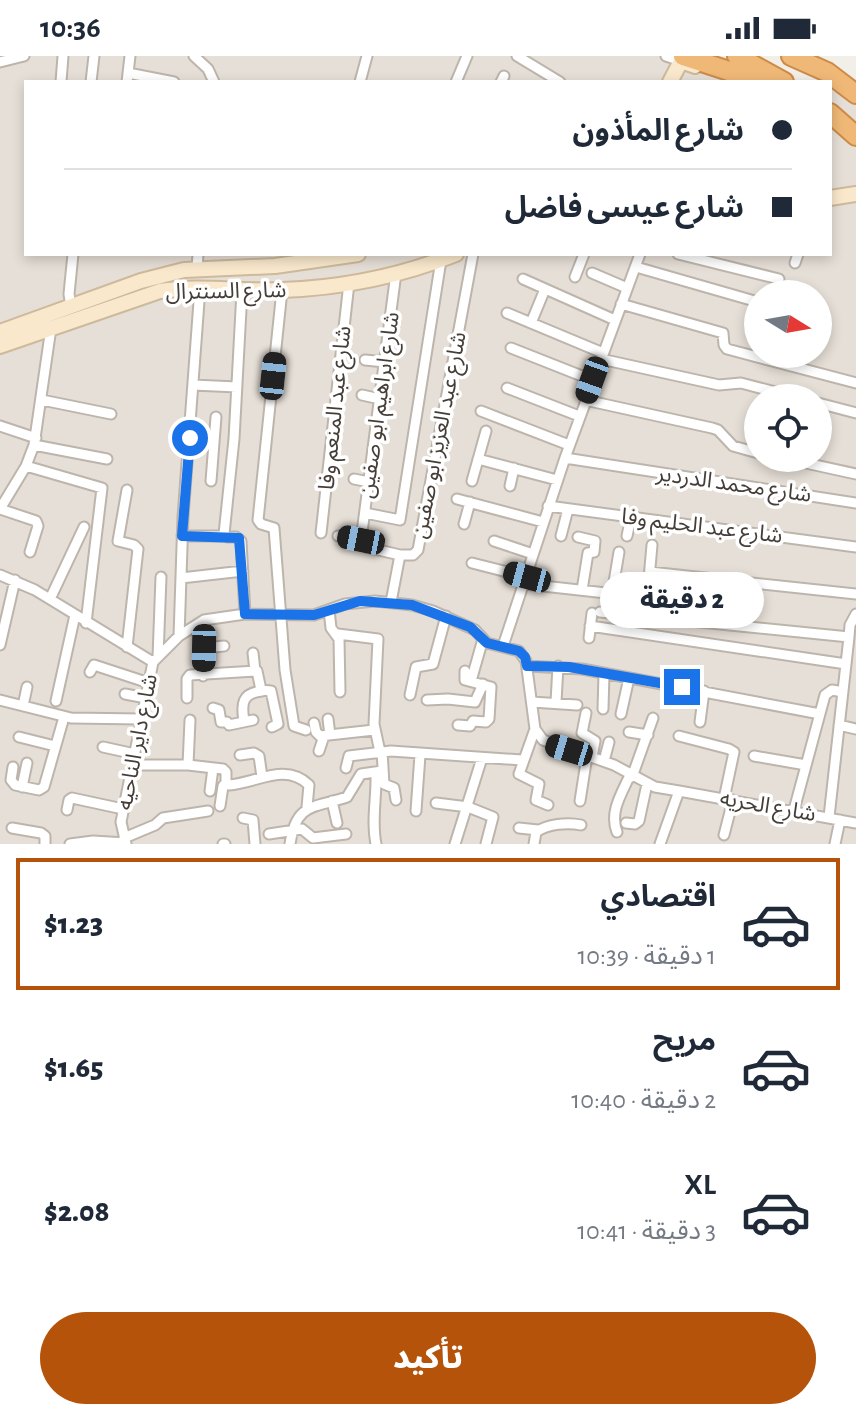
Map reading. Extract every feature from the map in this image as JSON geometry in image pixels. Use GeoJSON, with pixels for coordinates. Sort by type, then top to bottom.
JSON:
{"type":"FeatureCollection","features":[{"type":"Feature","properties":{"kind":"highway"},"geometry":{"type":"LineString","coordinates":[[737,56],[780,80]]}},
{"type":"Feature","properties":{"kind":"highway"},"geometry":{"type":"LineString","coordinates":[[791,56],[827,72],[856,94]]}},
{"type":"Feature","properties":{"kind":"highway"},"geometry":{"type":"LineString","coordinates":[[682,58],[749,80]]}},
{"type":"Feature","properties":{"kind":"highway"},"geometry":{"type":"LineString","coordinates":[[832,115],[856,136]]}},
{"type":"Feature","properties":{"kind":"street"},"geometry":{"type":"LineString","coordinates":[[0,62],[24,56]]}},
{"type":"Feature","properties":{"kind":"street"},"geometry":{"type":"LineString","coordinates":[[61,80],[63,56]]}},
{"type":"Feature","properties":{"kind":"street"},"geometry":{"type":"LineString","coordinates":[[91,80],[94,56]]}},
{"type":"Feature","properties":{"kind":"street"},"geometry":{"type":"LineString","coordinates":[[130,56],[127,78],[150,80]]}},
{"type":"Feature","properties":{"kind":"street"},"geometry":{"type":"LineString","coordinates":[[194,56],[208,69],[213,80]]}},
{"type":"Feature","properties":{"kind":"street"},"geometry":{"type":"LineString","coordinates":[[361,80],[367,56]]}},
{"type":"Feature","properties":{"kind":"street"},"geometry":{"type":"LineString","coordinates":[[457,80],[467,56]]}},
{"type":"Feature","properties":{"kind":"street"},"geometry":{"type":"LineString","coordinates":[[517,56],[557,80]]}},
{"type":"Feature","properties":{"kind":"street"},"geometry":{"type":"LineString","coordinates":[[666,56],[682,58],[732,80]]}},
{"type":"Feature","properties":{"kind":"street"},"geometry":{"type":"LineString","coordinates":[[671,80],[682,58]]}},
{"type":"Feature","properties":{"kind":"street"},"geometry":{"type":"LineString","coordinates":[[832,123],[856,143]]}},
{"type":"Feature","properties":{"kind":"street"},"geometry":{"type":"LineString","coordinates":[[832,198],[856,194]]}},
{"type":"Feature","properties":{"kind":"street"},"geometry":{"type":"LineString","coordinates":[[71,307],[69,294],[73,256]]}},
{"type":"Feature","properties":{"kind":"street","name":"شارع السنترال"},"geometry":{"type":"LineString","coordinates":[[0,332],[193,264],[275,266],[344,256]]}},
{"type":"Feature","properties":{"kind":"street","name":"شارع السنترال"},"geometry":{"type":"LineString","coordinates":[[0,346],[147,294],[193,287],[282,290],[349,283],[451,256]]}},
{"type":"Feature","properties":{"kind":"street","name":"شارع عبد العزيز ابو صفين"},"geometry":{"type":"LineString","coordinates":[[391,602],[400,555],[409,557],[418,550],[473,256]]}},
{"type":"Feature","properties":{"kind":"street"},"geometry":{"type":"LineString","coordinates":[[575,277],[583,256]]}},
{"type":"Feature","properties":{"kind":"street"},"geometry":{"type":"LineString","coordinates":[[503,646],[579,416],[639,256]]}},
{"type":"Feature","properties":{"kind":"street"},"geometry":{"type":"LineString","coordinates":[[686,256],[779,279]]}},
{"type":"Feature","properties":{"kind":"street"},"geometry":{"type":"LineString","coordinates":[[365,513],[400,520],[441,260]]}},
{"type":"Feature","properties":{"kind":"street"},"geometry":{"type":"LineString","coordinates":[[179,636],[182,536],[193,385],[193,264]]}},
{"type":"Feature","properties":{"kind":"street"},"geometry":{"type":"LineString","coordinates":[[636,267],[744,298]]}},
{"type":"Feature","properties":{"kind":"street","name":"شارع ابراهيم ابو صفين"},"geometry":{"type":"LineString","coordinates":[[361,540],[396,273]]}},
{"type":"Feature","properties":{"kind":"street"},"geometry":{"type":"LineString","coordinates":[[592,273],[627,288]]}},
{"type":"Feature","properties":{"kind":"street"},"geometry":{"type":"LineString","coordinates":[[523,279],[615,320]]}},
{"type":"Feature","properties":{"kind":"street","name":"شارع عبد المنعم وفا"},"geometry":{"type":"LineString","coordinates":[[321,533],[349,283]]}},
{"type":"Feature","properties":{"kind":"street"},"geometry":{"type":"LineString","coordinates":[[531,323],[545,289]]}},
{"type":"Feature","properties":{"kind":"street"},"geometry":{"type":"LineString","coordinates":[[282,290],[259,523],[274,528],[294,726],[310,727],[327,736],[374,730]]}},
{"type":"Feature","properties":{"kind":"street"},"geometry":{"type":"LineString","coordinates":[[225,536],[242,291]]}},
{"type":"Feature","properties":{"kind":"street"},"geometry":{"type":"LineString","coordinates":[[621,304],[725,336],[727,349],[856,383]]}},
{"type":"Feature","properties":{"kind":"street"},"geometry":{"type":"LineString","coordinates":[[507,313],[602,356],[719,385],[745,384]]}},
{"type":"Feature","properties":{"kind":"street"},"geometry":{"type":"LineString","coordinates":[[30,552],[38,526],[36,521],[0,509],[26,466],[35,442],[51,328]]}},
{"type":"Feature","properties":{"kind":"street"},"geometry":{"type":"LineString","coordinates":[[511,348],[592,380]]}},
{"type":"Feature","properties":{"kind":"street"},"geometry":{"type":"LineString","coordinates":[[365,360],[385,362]]}},
{"type":"Feature","properties":{"kind":"street"},"geometry":{"type":"LineString","coordinates":[[193,385],[237,387]]}},
{"type":"Feature","properties":{"kind":"street"},"geometry":{"type":"LineString","coordinates":[[507,388],[579,416]]}},
{"type":"Feature","properties":{"kind":"street"},"geometry":{"type":"LineString","coordinates":[[362,395],[380,399]]}},
{"type":"Feature","properties":{"kind":"street"},"geometry":{"type":"LineString","coordinates":[[42,400],[111,414]]}},
{"type":"Feature","properties":{"kind":"street"},"geometry":{"type":"LineString","coordinates":[[585,400],[712,428],[733,446],[744,449]]}},
{"type":"Feature","properties":{"kind":"street"},"geometry":{"type":"LineString","coordinates":[[832,407],[856,413]]}},
{"type":"Feature","properties":{"kind":"street"},"geometry":{"type":"LineString","coordinates":[[481,411],[569,445]]}},
{"type":"Feature","properties":{"kind":"street"},"geometry":{"type":"LineString","coordinates":[[211,481],[216,417]]}},
{"type":"Feature","properties":{"kind":"street"},"geometry":{"type":"LineString","coordinates":[[0,426],[35,442],[107,459]]}},
{"type":"Feature","properties":{"kind":"street"},"geometry":{"type":"LineString","coordinates":[[472,481],[486,431]]}},
{"type":"Feature","properties":{"kind":"street"},"geometry":{"type":"LineString","coordinates":[[190,438],[214,439]]}},
{"type":"Feature","properties":{"kind":"street","name":"شارع محمد الدردير"},"geometry":{"type":"LineString","coordinates":[[565,458],[856,503]]}},
{"type":"Feature","properties":{"kind":"street"},"geometry":{"type":"LineString","coordinates":[[478,459],[557,480]]}},
{"type":"Feature","properties":{"kind":"street"},"geometry":{"type":"LineString","coordinates":[[26,466],[99,487],[102,491],[86,623]]}},
{"type":"Feature","properties":{"kind":"street"},"geometry":{"type":"LineString","coordinates":[[510,486],[514,468]]}},
{"type":"Feature","properties":{"kind":"street"},"geometry":{"type":"LineString","coordinates":[[832,469],[856,474]]}},
{"type":"Feature","properties":{"kind":"street"},"geometry":{"type":"LineString","coordinates":[[354,479],[369,482]]}},
{"type":"Feature","properties":{"kind":"street"},"geometry":{"type":"LineString","coordinates":[[127,490],[118,541],[138,549],[127,647]]}},
{"type":"Feature","properties":{"kind":"street"},"geometry":{"type":"LineString","coordinates":[[457,499],[543,522]]}},
{"type":"Feature","properties":{"kind":"street"},"geometry":{"type":"LineString","coordinates":[[464,524],[470,502]]}},
{"type":"Feature","properties":{"kind":"street","name":"شارع عبد الحليم وفا"},"geometry":{"type":"LineString","coordinates":[[548,506],[856,547]]}},
{"type":"Feature","properties":{"kind":"street"},"geometry":{"type":"LineString","coordinates":[[561,536],[568,509]]}},
{"type":"Feature","properties":{"kind":"street"},"geometry":{"type":"LineString","coordinates":[[627,536],[631,517]]}},
{"type":"Feature","properties":{"kind":"street"},"geometry":{"type":"LineString","coordinates":[[50,599],[84,527]]}},
{"type":"Feature","properties":{"kind":"street"},"geometry":{"type":"LineString","coordinates":[[182,536],[225,536],[241,541],[245,614]]}},
{"type":"Feature","properties":{"kind":"street"},"geometry":{"type":"LineString","coordinates":[[338,536],[361,540],[366,547],[400,555]]}},
{"type":"Feature","properties":{"kind":"street"},"geometry":{"type":"LineString","coordinates":[[578,537],[595,541],[594,552],[588,553],[582,590]]}},
{"type":"Feature","properties":{"kind":"street"},"geometry":{"type":"LineString","coordinates":[[494,541],[533,554]]}},
{"type":"Feature","properties":{"kind":"street"},"geometry":{"type":"LineString","coordinates":[[648,590],[652,545]]}},
{"type":"Feature","properties":{"kind":"street"},"geometry":{"type":"LineString","coordinates":[[612,594],[619,552]]}},
{"type":"Feature","properties":{"kind":"street"},"geometry":{"type":"LineString","coordinates":[[472,563],[526,580],[624,595]]}},
{"type":"Feature","properties":{"kind":"street"},"geometry":{"type":"LineString","coordinates":[[181,578],[243,571]]}},
{"type":"Feature","properties":{"kind":"street"},"geometry":{"type":"LineString","coordinates":[[650,572],[856,594]]}},
{"type":"Feature","properties":{"kind":"street"},"geometry":{"type":"LineString","coordinates":[[0,575],[50,599],[127,647],[156,659],[161,577]]}},
{"type":"Feature","properties":{"kind":"street"},"geometry":{"type":"LineString","coordinates":[[0,645],[3,615],[15,580]]}},
{"type":"Feature","properties":{"kind":"street","name":"شارع داير الناحيه"},"geometry":{"type":"LineString","coordinates":[[125,842],[121,829],[123,809],[156,659],[179,636],[204,620],[245,614],[303,616],[360,601],[391,602],[446,616],[475,630],[483,639],[519,651],[525,657],[527,666]]}},
{"type":"Feature","properties":{"kind":"street"},"geometry":{"type":"LineString","coordinates":[[329,610],[335,632],[340,692]]}},
{"type":"Feature","properties":{"kind":"street"},"geometry":{"type":"LineString","coordinates":[[589,638],[596,613],[849,637]]}},
{"type":"Feature","properties":{"kind":"street"},"geometry":{"type":"LineString","coordinates":[[835,844],[839,725],[850,625],[856,614]]}},
{"type":"Feature","properties":{"kind":"street"},"geometry":{"type":"LineString","coordinates":[[56,701],[75,615]]}},
{"type":"Feature","properties":{"kind":"street"},"geometry":{"type":"LineString","coordinates":[[410,695],[416,667],[433,664],[446,616]]}},
{"type":"Feature","properties":{"kind":"street"},"geometry":{"type":"LineString","coordinates":[[203,676],[204,620]]}},
{"type":"Feature","properties":{"kind":"street"},"geometry":{"type":"LineString","coordinates":[[590,626],[846,664]]}},
{"type":"Feature","properties":{"kind":"street"},"geometry":{"type":"LineString","coordinates":[[322,635],[335,632],[378,639],[374,730],[381,751],[373,822],[376,844]]}},
{"type":"Feature","properties":{"kind":"street"},"geometry":{"type":"LineString","coordinates":[[471,681],[483,639]]}},
{"type":"Feature","properties":{"kind":"street"},"geometry":{"type":"LineString","coordinates":[[204,648],[224,646]]}},
{"type":"Feature","properties":{"kind":"street"},"geometry":{"type":"LineString","coordinates":[[253,653],[262,691]]}},
{"type":"Feature","properties":{"kind":"street"},"geometry":{"type":"LineString","coordinates":[[90,672],[94,665],[149,683]]}},
{"type":"Feature","properties":{"kind":"street"},"geometry":{"type":"LineString","coordinates":[[660,844],[679,791],[647,784],[604,761],[550,745],[535,729],[527,666],[558,666],[604,673],[820,714]]}},
{"type":"Feature","properties":{"kind":"street"},"geometry":{"type":"LineString","coordinates":[[556,702],[558,666]]}},
{"type":"Feature","properties":{"kind":"street"},"geometry":{"type":"LineString","coordinates":[[187,698],[187,677],[255,671]]}},
{"type":"Feature","properties":{"kind":"street"},"geometry":{"type":"LineString","coordinates":[[458,725],[470,726],[473,721],[488,720],[491,689],[464,679],[465,671]]}},
{"type":"Feature","properties":{"kind":"street"},"geometry":{"type":"LineString","coordinates":[[603,709],[604,673]]}},
{"type":"Feature","properties":{"kind":"street"},"geometry":{"type":"LineString","coordinates":[[621,714],[629,678]]}},
{"type":"Feature","properties":{"kind":"street"},"geometry":{"type":"LineString","coordinates":[[794,810],[827,693],[856,683]]}},
{"type":"Feature","properties":{"kind":"street"},"geometry":{"type":"LineString","coordinates":[[427,700],[475,702],[483,684]]}},
{"type":"Feature","properties":{"kind":"street"},"geometry":{"type":"LineString","coordinates":[[23,706],[27,687]]}},
{"type":"Feature","properties":{"kind":"street"},"geometry":{"type":"LineString","coordinates":[[213,708],[219,710],[221,722],[228,722],[229,725],[248,720],[242,707],[244,698],[252,692],[271,691],[279,718],[278,724],[272,727]]}},
{"type":"Feature","properties":{"kind":"street"},"geometry":{"type":"LineString","coordinates":[[700,722],[704,691]]}},
{"type":"Feature","properties":{"kind":"street"},"geometry":{"type":"LineString","coordinates":[[125,694],[146,698]]}},
{"type":"Feature","properties":{"kind":"street"},"geometry":{"type":"LineString","coordinates":[[0,700],[64,717],[142,719]]}},
{"type":"Feature","properties":{"kind":"street"},"geometry":{"type":"LineString","coordinates":[[532,702],[577,705]]}},
{"type":"Feature","properties":{"kind":"street"},"geometry":{"type":"LineString","coordinates":[[580,801],[595,741],[582,733],[586,713]]}},
{"type":"Feature","properties":{"kind":"street"},"geometry":{"type":"LineString","coordinates":[[13,767],[12,782],[39,790],[44,787],[64,717]]}},
{"type":"Feature","properties":{"kind":"street"},"geometry":{"type":"LineString","coordinates":[[617,832],[614,817],[653,718]]}},
{"type":"Feature","properties":{"kind":"street"},"geometry":{"type":"LineString","coordinates":[[319,751],[327,736],[328,719]]}},
{"type":"Feature","properties":{"kind":"street"},"geometry":{"type":"LineString","coordinates":[[188,765],[190,720]]}},
{"type":"Feature","properties":{"kind":"street"},"geometry":{"type":"LineString","coordinates":[[839,725],[856,729]]}},
{"type":"Feature","properties":{"kind":"street"},"geometry":{"type":"LineString","coordinates":[[535,729],[519,774],[539,784],[536,800],[548,805]]}},
{"type":"Feature","properties":{"kind":"street"},"geometry":{"type":"LineString","coordinates":[[629,732],[648,735]]}},
{"type":"Feature","properties":{"kind":"street"},"geometry":{"type":"LineString","coordinates":[[679,736],[734,752],[724,835]]}},
{"type":"Feature","properties":{"kind":"street"},"geometry":{"type":"LineString","coordinates":[[19,737],[55,746]]}},
{"type":"Feature","properties":{"kind":"street"},"geometry":{"type":"LineString","coordinates":[[604,761],[609,742]]}},
{"type":"Feature","properties":{"kind":"street"},"geometry":{"type":"LineString","coordinates":[[103,747],[135,754]]}},
{"type":"Feature","properties":{"kind":"street"},"geometry":{"type":"LineString","coordinates":[[346,768],[349,756],[381,751],[522,760]]}},
{"type":"Feature","properties":{"kind":"street"},"geometry":{"type":"LineString","coordinates":[[240,755],[259,756],[262,777]]}},
{"type":"Feature","properties":{"kind":"street"},"geometry":{"type":"LineString","coordinates":[[416,811],[420,755]]}},
{"type":"Feature","properties":{"kind":"street"},"geometry":{"type":"LineString","coordinates":[[754,756],[806,765]]}},
{"type":"Feature","properties":{"kind":"street"},"geometry":{"type":"LineString","coordinates":[[455,844],[482,758]]}},
{"type":"Feature","properties":{"kind":"street"},"geometry":{"type":"LineString","coordinates":[[22,787],[27,763]]}},
{"type":"Feature","properties":{"kind":"street"},"geometry":{"type":"LineString","coordinates":[[132,765],[188,765],[225,770],[226,783],[220,806]]}},
{"type":"Feature","properties":{"kind":"street"},"geometry":{"type":"LineString","coordinates":[[210,791],[213,768]]}},
{"type":"Feature","properties":{"kind":"street"},"geometry":{"type":"LineString","coordinates":[[379,772],[384,784],[394,788],[396,800]]}},
{"type":"Feature","properties":{"kind":"street"},"geometry":{"type":"LineString","coordinates":[[307,807],[347,797],[361,774],[379,772]]}},
{"type":"Feature","properties":{"kind":"street"},"geometry":{"type":"LineString","coordinates":[[226,783],[235,784],[285,773],[301,778],[309,785],[307,807],[297,820],[290,844]]}},
{"type":"Feature","properties":{"kind":"street"},"geometry":{"type":"LineString","coordinates":[[626,823],[639,821],[647,784]]}},
{"type":"Feature","properties":{"kind":"street","name":"شارع الحريه"},"geometry":{"type":"LineString","coordinates":[[679,791],[856,823]]}},
{"type":"Feature","properties":{"kind":"street"},"geometry":{"type":"LineString","coordinates":[[67,810],[72,798],[123,809]]}},
{"type":"Feature","properties":{"kind":"street"},"geometry":{"type":"LineString","coordinates":[[332,801],[337,823]]}},
{"type":"Feature","properties":{"kind":"street"},"geometry":{"type":"LineString","coordinates":[[436,803],[468,807],[494,819],[486,844]]}},
{"type":"Feature","properties":{"kind":"street"},"geometry":{"type":"LineString","coordinates":[[321,804],[324,817]]}},
{"type":"Feature","properties":{"kind":"street"},"geometry":{"type":"LineString","coordinates":[[70,844],[125,842],[163,818],[208,811]]}},
{"type":"Feature","properties":{"kind":"street"},"geometry":{"type":"LineString","coordinates":[[243,818],[253,820],[255,844]]}},
{"type":"Feature","properties":{"kind":"street"},"geometry":{"type":"LineString","coordinates":[[519,828],[538,830],[569,823],[581,825]]}},
{"type":"Feature","properties":{"kind":"street"},"geometry":{"type":"LineString","coordinates":[[12,828],[41,833],[45,836],[45,844]]}},
{"type":"Feature","properties":{"kind":"street"},"geometry":{"type":"LineString","coordinates":[[269,834],[304,830],[308,837],[313,838],[346,834]]}},
{"type":"Feature","properties":{"kind":"street"},"geometry":{"type":"LineString","coordinates":[[534,844],[538,830]]}},
{"type":"Feature","properties":{"kind":"shaded area"},"geometry":{"type":"Polygon","coordinates":[[[0,56],[699,56],[791,80],[24,80],[24,256],[832,256],[832,91],[856,97],[856,844],[0,844],[0,56]]]}},
{"type":"Feature","properties":{"kind":"route"},"geometry":{"type":"LineString","coordinates":[[190,438],[182,536],[239,538],[245,614],[314,615],[360,601],[412,605],[470,627],[487,643],[519,651],[525,657],[527,666],[569,667],[682,687]]}}]}
